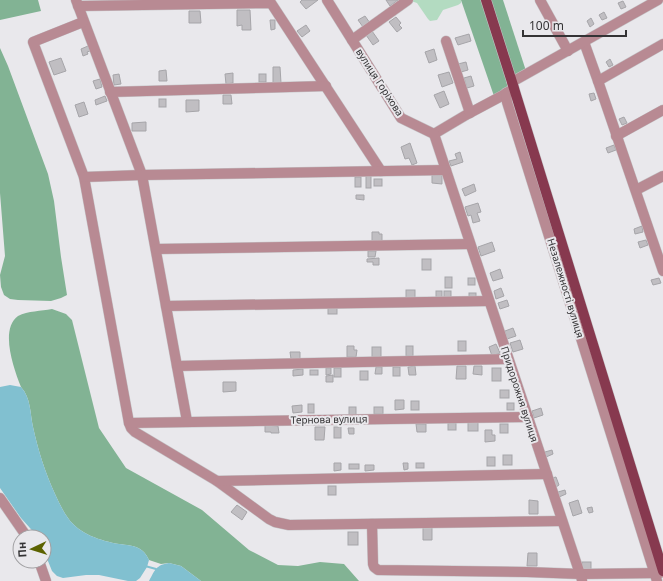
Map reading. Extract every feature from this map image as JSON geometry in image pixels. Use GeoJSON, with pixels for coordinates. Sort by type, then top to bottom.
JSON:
{"type":"FeatureCollection","features":[{"type":"Feature","properties":{"kind":"main road"},"geometry":{"type":"LineString","coordinates":[[511,88],[659,575]]}},
{"type":"Feature","properties":{"kind":"street","name":"вулиця Горіхова"},"geometry":{"type":"LineString","coordinates":[[327,0],[401,118],[434,134]]}},
{"type":"Feature","properties":{"kind":"street"},"geometry":{"type":"LineString","coordinates":[[352,40],[408,0]]}},
{"type":"Feature","properties":{"kind":"street"},"geometry":{"type":"LineString","coordinates":[[486,0],[511,88]]}},
{"type":"Feature","properties":{"kind":"street"},"geometry":{"type":"LineString","coordinates":[[540,0],[568,51]]}},
{"type":"Feature","properties":{"kind":"street"},"geometry":{"type":"LineString","coordinates":[[434,134],[511,88],[568,51],[658,0]]}},
{"type":"Feature","properties":{"kind":"street"},"geometry":{"type":"LineString","coordinates":[[186,421],[142,175],[77,3],[271,3],[381,171]]}},
{"type":"Feature","properties":{"kind":"street"},"geometry":{"type":"LineString","coordinates":[[83,22],[33,42],[84,177],[129,422],[134,432],[217,481],[269,518],[281,524],[562,521]]}},
{"type":"Feature","properties":{"kind":"street"},"geometry":{"type":"LineString","coordinates":[[446,41],[470,113]]}},
{"type":"Feature","properties":{"kind":"street"},"geometry":{"type":"LineString","coordinates":[[584,42],[616,136],[636,190],[658,242],[663,271]]}},
{"type":"Feature","properties":{"kind":"street"},"geometry":{"type":"LineString","coordinates":[[598,81],[663,44]]}},
{"type":"Feature","properties":{"kind":"street"},"geometry":{"type":"LineString","coordinates":[[110,92],[326,86]]}},
{"type":"Feature","properties":{"kind":"street"},"geometry":{"type":"LineString","coordinates":[[616,136],[663,110]]}},
{"type":"Feature","properties":{"kind":"street","name":"Придорожня вулиця"},"geometry":{"type":"LineString","coordinates":[[434,134],[581,578]]}},
{"type":"Feature","properties":{"kind":"street"},"geometry":{"type":"LineString","coordinates":[[84,177],[446,170]]}},
{"type":"Feature","properties":{"kind":"street"},"geometry":{"type":"LineString","coordinates":[[636,190],[663,176]]}},
{"type":"Feature","properties":{"kind":"street"},"geometry":{"type":"LineString","coordinates":[[156,249],[470,244]]}},
{"type":"Feature","properties":{"kind":"street"},"geometry":{"type":"LineString","coordinates":[[166,306],[489,301]]}},
{"type":"Feature","properties":{"kind":"street"},"geometry":{"type":"LineString","coordinates":[[177,366],[508,359]]}},
{"type":"Feature","properties":{"kind":"street","name":"Тернова вулиця"},"geometry":{"type":"LineString","coordinates":[[129,422],[528,417]]}},
{"type":"Feature","properties":{"kind":"street"},"geometry":{"type":"LineString","coordinates":[[217,481],[547,474]]}},
{"type":"Feature","properties":{"kind":"street"},"geometry":{"type":"LineString","coordinates":[[0,498],[21,529]]}},
{"type":"Feature","properties":{"kind":"street"},"geometry":{"type":"LineString","coordinates":[[372,524],[373,564],[378,570],[465,576],[581,578],[659,575]]}},
{"type":"Feature","properties":{"kind":"street"},"geometry":{"type":"LineString","coordinates":[[41,569],[46,581]]}},
{"type":"Feature","properties":{"kind":"green space"},"geometry":{"type":"Polygon","coordinates":[[[0,0],[38,0],[41,11],[0,20],[0,0]]]}},
{"type":"Feature","properties":{"kind":"green space"},"geometry":{"type":"Polygon","coordinates":[[[408,0],[461,0],[461,3],[443,10],[437,20],[430,21],[417,3],[408,0]]]}},
{"type":"Feature","properties":{"kind":"green space"},"geometry":{"type":"Polygon","coordinates":[[[461,0],[503,0],[527,74],[495,99],[461,0]]]}},
{"type":"Feature","properties":{"kind":"green space"},"geometry":{"type":"Polygon","coordinates":[[[0,48],[48,174],[54,201],[67,295],[51,301],[10,299],[4,295],[1,287],[0,275],[5,256],[0,193],[0,48]]]}},
{"type":"Feature","properties":{"kind":"green space"},"geometry":{"type":"Polygon","coordinates":[[[52,309],[66,314],[72,320],[99,428],[126,468],[202,510],[249,550],[278,565],[298,566],[320,562],[344,564],[359,581],[201,581],[181,566],[169,563],[161,564],[149,560],[145,553],[138,548],[98,539],[84,532],[73,524],[60,504],[45,469],[35,436],[27,396],[21,387],[12,359],[9,339],[13,322],[18,316],[30,312],[52,309]]]}},
{"type":"Feature","properties":{"kind":"water"},"geometry":{"type":"Polygon","coordinates":[[[10,385],[21,387],[27,396],[42,461],[61,507],[73,524],[91,536],[112,543],[130,545],[140,549],[147,556],[149,560],[147,567],[140,578],[136,581],[128,581],[99,575],[63,578],[57,576],[52,571],[52,529],[31,529],[21,518],[0,488],[0,387],[10,385]]]}},
{"type":"Feature","properties":{"kind":"water"},"geometry":{"type":"Polygon","coordinates":[[[169,563],[181,566],[201,581],[149,581],[161,565],[169,563]]]}},
{"type":"Feature","properties":{"kind":"building"},"geometry":{"type":"Polygon","coordinates":[[[302,0],[318,0],[306,9],[300,2],[302,0]]]}},
{"type":"Feature","properties":{"kind":"building"},"geometry":{"type":"Polygon","coordinates":[[[386,0],[398,0],[390,6],[386,0]]]}},
{"type":"Feature","properties":{"kind":"building"},"geometry":{"type":"Polygon","coordinates":[[[623,1],[626,7],[621,9],[618,3],[623,1]]]}},
{"type":"Feature","properties":{"kind":"building"},"geometry":{"type":"Polygon","coordinates":[[[237,10],[250,10],[251,30],[242,30],[242,25],[237,26],[237,10]]]}},
{"type":"Feature","properties":{"kind":"building"},"geometry":{"type":"Polygon","coordinates":[[[189,11],[200,11],[201,23],[189,23],[189,11]]]}},
{"type":"Feature","properties":{"kind":"building"},"geometry":{"type":"Polygon","coordinates":[[[604,12],[607,18],[602,20],[599,15],[604,12]]]}},
{"type":"Feature","properties":{"kind":"building"},"geometry":{"type":"Polygon","coordinates":[[[365,16],[370,23],[363,27],[358,20],[365,16]]]}},
{"type":"Feature","properties":{"kind":"building"},"geometry":{"type":"Polygon","coordinates":[[[396,17],[401,23],[399,25],[402,28],[397,32],[389,22],[396,17]]]}},
{"type":"Feature","properties":{"kind":"building"},"geometry":{"type":"Polygon","coordinates":[[[591,18],[594,24],[590,27],[587,21],[591,18]]]}},
{"type":"Feature","properties":{"kind":"building"},"geometry":{"type":"Polygon","coordinates":[[[270,20],[275,20],[275,29],[271,30],[270,20]]]}},
{"type":"Feature","properties":{"kind":"building"},"geometry":{"type":"Polygon","coordinates":[[[306,25],[310,31],[302,37],[297,31],[306,25]]]}},
{"type":"Feature","properties":{"kind":"building"},"geometry":{"type":"Polygon","coordinates":[[[372,31],[379,41],[373,45],[366,35],[372,31]]]}},
{"type":"Feature","properties":{"kind":"building"},"geometry":{"type":"Polygon","coordinates":[[[469,34],[471,41],[458,45],[455,38],[469,34]]]}},
{"type":"Feature","properties":{"kind":"building"},"geometry":{"type":"Polygon","coordinates":[[[88,46],[90,51],[87,52],[88,54],[83,56],[81,49],[88,46]]]}},
{"type":"Feature","properties":{"kind":"building"},"geometry":{"type":"Polygon","coordinates":[[[434,49],[437,60],[429,63],[425,52],[434,49]]]}},
{"type":"Feature","properties":{"kind":"building"},"geometry":{"type":"Polygon","coordinates":[[[61,58],[66,71],[54,75],[49,62],[61,58]]]}},
{"type":"Feature","properties":{"kind":"building"},"geometry":{"type":"Polygon","coordinates":[[[610,59],[613,65],[609,67],[606,62],[610,59]]]}},
{"type":"Feature","properties":{"kind":"building"},"geometry":{"type":"Polygon","coordinates":[[[466,62],[468,70],[461,72],[458,64],[466,62]]]}},
{"type":"Feature","properties":{"kind":"building"},"geometry":{"type":"Polygon","coordinates":[[[273,67],[280,67],[281,83],[273,83],[273,67]]]}},
{"type":"Feature","properties":{"kind":"building"},"geometry":{"type":"Polygon","coordinates":[[[166,70],[167,81],[159,81],[159,71],[166,70]]]}},
{"type":"Feature","properties":{"kind":"building"},"geometry":{"type":"Polygon","coordinates":[[[449,72],[453,83],[442,87],[438,75],[449,72]]]}},
{"type":"Feature","properties":{"kind":"building"},"geometry":{"type":"Polygon","coordinates":[[[233,73],[233,83],[226,84],[225,74],[233,73]]]}},
{"type":"Feature","properties":{"kind":"building"},"geometry":{"type":"Polygon","coordinates":[[[119,74],[121,84],[114,85],[113,75],[119,74]]]}},
{"type":"Feature","properties":{"kind":"building"},"geometry":{"type":"Polygon","coordinates":[[[259,74],[266,74],[266,82],[259,82],[259,74]]]}},
{"type":"Feature","properties":{"kind":"building"},"geometry":{"type":"Polygon","coordinates":[[[471,76],[474,86],[467,88],[464,78],[471,76]]]}},
{"type":"Feature","properties":{"kind":"building"},"geometry":{"type":"Polygon","coordinates":[[[100,79],[102,87],[96,89],[93,81],[100,79]]]}},
{"type":"Feature","properties":{"kind":"building"},"geometry":{"type":"Polygon","coordinates":[[[444,91],[449,104],[440,108],[434,95],[444,91]]]}},
{"type":"Feature","properties":{"kind":"building"},"geometry":{"type":"Polygon","coordinates":[[[594,93],[596,99],[591,101],[589,94],[594,93]]]}},
{"type":"Feature","properties":{"kind":"building"},"geometry":{"type":"Polygon","coordinates":[[[223,95],[231,95],[232,104],[223,104],[223,95]]]}},
{"type":"Feature","properties":{"kind":"building"},"geometry":{"type":"Polygon","coordinates":[[[105,96],[107,101],[96,105],[95,100],[105,96]]]}},
{"type":"Feature","properties":{"kind":"building"},"geometry":{"type":"Polygon","coordinates":[[[159,99],[166,99],[166,107],[159,107],[159,99]]]}},
{"type":"Feature","properties":{"kind":"building"},"geometry":{"type":"Polygon","coordinates":[[[186,100],[199,100],[199,111],[186,112],[186,100]]]}},
{"type":"Feature","properties":{"kind":"building"},"geometry":{"type":"Polygon","coordinates":[[[84,102],[88,114],[79,117],[75,105],[84,102]]]}},
{"type":"Feature","properties":{"kind":"building"},"geometry":{"type":"Polygon","coordinates":[[[624,117],[627,123],[622,125],[619,119],[624,117]]]}},
{"type":"Feature","properties":{"kind":"building"},"geometry":{"type":"Polygon","coordinates":[[[146,122],[146,131],[132,131],[132,123],[146,122]]]}},
{"type":"Feature","properties":{"kind":"building"},"geometry":{"type":"Polygon","coordinates":[[[410,143],[417,163],[412,165],[409,158],[405,159],[401,147],[410,143]]]}},
{"type":"Feature","properties":{"kind":"building"},"geometry":{"type":"Polygon","coordinates":[[[614,145],[616,150],[608,153],[606,148],[614,145]]]}},
{"type":"Feature","properties":{"kind":"building"},"geometry":{"type":"Polygon","coordinates":[[[460,152],[463,162],[451,166],[449,161],[457,159],[455,154],[460,152]]]}},
{"type":"Feature","properties":{"kind":"building"},"geometry":{"type":"Polygon","coordinates":[[[366,175],[371,175],[371,188],[366,188],[366,175]]]}},
{"type":"Feature","properties":{"kind":"building"},"geometry":{"type":"Polygon","coordinates":[[[432,175],[442,175],[442,184],[432,183],[432,175]]]}},
{"type":"Feature","properties":{"kind":"building"},"geometry":{"type":"Polygon","coordinates":[[[355,177],[361,177],[361,187],[355,187],[355,177]]]}},
{"type":"Feature","properties":{"kind":"building"},"geometry":{"type":"Polygon","coordinates":[[[374,179],[382,179],[382,186],[374,186],[374,179]]]}},
{"type":"Feature","properties":{"kind":"building"},"geometry":{"type":"Polygon","coordinates":[[[474,184],[476,191],[465,196],[462,189],[474,184]]]}},
{"type":"Feature","properties":{"kind":"building"},"geometry":{"type":"Polygon","coordinates":[[[356,195],[364,195],[364,200],[356,199],[356,195]]]}},
{"type":"Feature","properties":{"kind":"building"},"geometry":{"type":"Polygon","coordinates":[[[478,203],[481,212],[477,213],[480,221],[473,223],[471,215],[468,216],[465,207],[478,203]]]}},
{"type":"Feature","properties":{"kind":"building"},"geometry":{"type":"Polygon","coordinates":[[[642,226],[643,232],[635,234],[634,229],[642,226]]]}},
{"type":"Feature","properties":{"kind":"building"},"geometry":{"type":"Polygon","coordinates":[[[372,232],[379,232],[379,234],[382,234],[382,241],[372,241],[372,232]]]}},
{"type":"Feature","properties":{"kind":"building"},"geometry":{"type":"Polygon","coordinates":[[[646,240],[648,245],[640,248],[638,242],[646,240]]]}},
{"type":"Feature","properties":{"kind":"building"},"geometry":{"type":"Polygon","coordinates":[[[492,242],[495,251],[481,256],[478,247],[492,242]]]}},
{"type":"Feature","properties":{"kind":"building"},"geometry":{"type":"Polygon","coordinates":[[[368,251],[376,251],[375,257],[368,257],[368,251]]]}},
{"type":"Feature","properties":{"kind":"building"},"geometry":{"type":"Polygon","coordinates":[[[379,258],[379,265],[373,265],[373,262],[367,262],[367,259],[379,258]]]}},
{"type":"Feature","properties":{"kind":"building"},"geometry":{"type":"Polygon","coordinates":[[[422,259],[431,259],[431,270],[422,270],[422,259]]]}},
{"type":"Feature","properties":{"kind":"building"},"geometry":{"type":"Polygon","coordinates":[[[500,269],[503,278],[493,281],[490,273],[500,269]]]}},
{"type":"Feature","properties":{"kind":"building"},"geometry":{"type":"Polygon","coordinates":[[[445,277],[452,277],[452,288],[445,288],[445,277]]]}},
{"type":"Feature","properties":{"kind":"building"},"geometry":{"type":"Polygon","coordinates":[[[468,278],[475,278],[475,285],[468,285],[468,278]]]}},
{"type":"Feature","properties":{"kind":"building"},"geometry":{"type":"Polygon","coordinates":[[[659,278],[661,283],[653,285],[651,280],[659,278]]]}},
{"type":"Feature","properties":{"kind":"building"},"geometry":{"type":"Polygon","coordinates":[[[501,288],[504,296],[496,299],[494,291],[501,288]]]}},
{"type":"Feature","properties":{"kind":"building"},"geometry":{"type":"Polygon","coordinates":[[[406,290],[415,290],[415,298],[406,298],[406,290]]]}},
{"type":"Feature","properties":{"kind":"building"},"geometry":{"type":"Polygon","coordinates":[[[436,291],[442,291],[442,300],[436,300],[436,291]]]}},
{"type":"Feature","properties":{"kind":"building"},"geometry":{"type":"Polygon","coordinates":[[[444,291],[451,291],[451,300],[444,300],[444,291]]]}},
{"type":"Feature","properties":{"kind":"building"},"geometry":{"type":"Polygon","coordinates":[[[469,293],[476,293],[476,298],[469,298],[469,293]]]}},
{"type":"Feature","properties":{"kind":"building"},"geometry":{"type":"Polygon","coordinates":[[[507,300],[509,306],[500,309],[498,303],[507,300]]]}},
{"type":"Feature","properties":{"kind":"building"},"geometry":{"type":"Polygon","coordinates":[[[328,308],[337,308],[337,314],[328,314],[328,308]]]}},
{"type":"Feature","properties":{"kind":"building"},"geometry":{"type":"Polygon","coordinates":[[[513,328],[516,336],[507,339],[505,331],[513,328]]]}},
{"type":"Feature","properties":{"kind":"building"},"geometry":{"type":"Polygon","coordinates":[[[520,340],[523,349],[513,352],[510,343],[520,340]]]}},
{"type":"Feature","properties":{"kind":"building"},"geometry":{"type":"Polygon","coordinates":[[[458,341],[466,341],[466,351],[458,351],[458,341]]]}},
{"type":"Feature","properties":{"kind":"building"},"geometry":{"type":"Polygon","coordinates":[[[496,344],[500,353],[492,356],[489,347],[496,344]]]}},
{"type":"Feature","properties":{"kind":"building"},"geometry":{"type":"Polygon","coordinates":[[[347,346],[354,346],[354,350],[357,350],[356,357],[347,357],[347,346]]]}},
{"type":"Feature","properties":{"kind":"building"},"geometry":{"type":"Polygon","coordinates":[[[406,346],[413,346],[413,356],[406,356],[406,346]]]}},
{"type":"Feature","properties":{"kind":"building"},"geometry":{"type":"Polygon","coordinates":[[[372,347],[381,347],[381,357],[372,357],[372,347]]]}},
{"type":"Feature","properties":{"kind":"building"},"geometry":{"type":"Polygon","coordinates":[[[290,352],[300,352],[300,359],[291,359],[290,352]]]}},
{"type":"Feature","properties":{"kind":"building"},"geometry":{"type":"Polygon","coordinates":[[[415,366],[416,375],[409,375],[408,367],[415,366]]]}},
{"type":"Feature","properties":{"kind":"building"},"geometry":{"type":"Polygon","coordinates":[[[457,366],[466,366],[466,379],[456,379],[457,366]]]}},
{"type":"Feature","properties":{"kind":"building"},"geometry":{"type":"Polygon","coordinates":[[[474,366],[482,366],[482,375],[473,374],[474,366]]]}},
{"type":"Feature","properties":{"kind":"building"},"geometry":{"type":"Polygon","coordinates":[[[376,367],[382,367],[382,374],[375,374],[376,367]]]}},
{"type":"Feature","properties":{"kind":"building"},"geometry":{"type":"Polygon","coordinates":[[[393,367],[400,367],[400,376],[393,376],[393,367]]]}},
{"type":"Feature","properties":{"kind":"building"},"geometry":{"type":"Polygon","coordinates":[[[326,368],[331,368],[331,374],[326,375],[326,368]]]}},
{"type":"Feature","properties":{"kind":"building"},"geometry":{"type":"Polygon","coordinates":[[[334,368],[341,368],[341,377],[334,377],[334,368]]]}},
{"type":"Feature","properties":{"kind":"building"},"geometry":{"type":"Polygon","coordinates":[[[492,368],[501,368],[501,381],[492,381],[492,368]]]}},
{"type":"Feature","properties":{"kind":"building"},"geometry":{"type":"Polygon","coordinates":[[[303,369],[303,375],[293,376],[293,370],[303,369]]]}},
{"type":"Feature","properties":{"kind":"building"},"geometry":{"type":"Polygon","coordinates":[[[310,370],[318,370],[318,375],[310,375],[310,370]]]}},
{"type":"Feature","properties":{"kind":"building"},"geometry":{"type":"Polygon","coordinates":[[[360,371],[368,371],[368,380],[360,380],[360,371]]]}},
{"type":"Feature","properties":{"kind":"building"},"geometry":{"type":"Polygon","coordinates":[[[333,375],[333,382],[326,382],[326,376],[333,375]]]}},
{"type":"Feature","properties":{"kind":"building"},"geometry":{"type":"Polygon","coordinates":[[[223,382],[236,382],[236,391],[223,392],[223,382]]]}},
{"type":"Feature","properties":{"kind":"building"},"geometry":{"type":"Polygon","coordinates":[[[500,390],[509,390],[509,398],[500,398],[500,390]]]}},
{"type":"Feature","properties":{"kind":"building"},"geometry":{"type":"Polygon","coordinates":[[[395,400],[404,400],[404,409],[395,410],[395,400]]]}},
{"type":"Feature","properties":{"kind":"building"},"geometry":{"type":"Polygon","coordinates":[[[411,401],[419,401],[419,410],[411,410],[411,401]]]}},
{"type":"Feature","properties":{"kind":"building"},"geometry":{"type":"Polygon","coordinates":[[[507,403],[514,403],[514,410],[507,410],[507,403]]]}},
{"type":"Feature","properties":{"kind":"building"},"geometry":{"type":"Polygon","coordinates":[[[308,404],[314,404],[314,413],[308,413],[308,404]]]}},
{"type":"Feature","properties":{"kind":"building"},"geometry":{"type":"Polygon","coordinates":[[[302,405],[302,412],[293,413],[292,406],[302,405]]]}},
{"type":"Feature","properties":{"kind":"building"},"geometry":{"type":"Polygon","coordinates":[[[349,407],[356,407],[356,415],[349,415],[349,407]]]}},
{"type":"Feature","properties":{"kind":"building"},"geometry":{"type":"Polygon","coordinates":[[[374,407],[383,407],[383,414],[374,414],[374,407]]]}},
{"type":"Feature","properties":{"kind":"building"},"geometry":{"type":"Polygon","coordinates":[[[541,408],[543,415],[534,418],[532,411],[541,408]]]}},
{"type":"Feature","properties":{"kind":"building"},"geometry":{"type":"Polygon","coordinates":[[[468,422],[478,422],[478,431],[468,431],[468,422]]]}},
{"type":"Feature","properties":{"kind":"building"},"geometry":{"type":"Polygon","coordinates":[[[448,423],[456,423],[456,430],[448,430],[448,423]]]}},
{"type":"Feature","properties":{"kind":"building"},"geometry":{"type":"Polygon","coordinates":[[[416,424],[426,424],[426,432],[417,432],[416,424]]]}},
{"type":"Feature","properties":{"kind":"building"},"geometry":{"type":"Polygon","coordinates":[[[500,424],[508,424],[508,433],[500,433],[500,424]]]}},
{"type":"Feature","properties":{"kind":"building"},"geometry":{"type":"Polygon","coordinates":[[[265,425],[278,426],[279,433],[265,432],[265,425]]]}},
{"type":"Feature","properties":{"kind":"building"},"geometry":{"type":"Polygon","coordinates":[[[315,427],[325,427],[324,440],[315,440],[315,427]]]}},
{"type":"Feature","properties":{"kind":"building"},"geometry":{"type":"Polygon","coordinates":[[[334,427],[341,427],[341,438],[334,438],[334,427]]]}},
{"type":"Feature","properties":{"kind":"building"},"geometry":{"type":"Polygon","coordinates":[[[348,428],[354,428],[354,434],[349,434],[348,428]]]}},
{"type":"Feature","properties":{"kind":"building"},"geometry":{"type":"Polygon","coordinates":[[[485,430],[492,430],[492,435],[495,435],[495,441],[485,442],[485,430]]]}},
{"type":"Feature","properties":{"kind":"building"},"geometry":{"type":"Polygon","coordinates":[[[552,450],[553,454],[546,457],[545,452],[552,450]]]}},
{"type":"Feature","properties":{"kind":"building"},"geometry":{"type":"Polygon","coordinates":[[[503,455],[512,455],[512,465],[503,465],[503,455]]]}},
{"type":"Feature","properties":{"kind":"building"},"geometry":{"type":"Polygon","coordinates":[[[487,457],[495,457],[495,466],[487,466],[487,457]]]}},
{"type":"Feature","properties":{"kind":"building"},"geometry":{"type":"Polygon","coordinates":[[[334,463],[341,463],[341,470],[334,471],[334,463]]]}},
{"type":"Feature","properties":{"kind":"building"},"geometry":{"type":"Polygon","coordinates":[[[403,463],[408,463],[408,469],[404,470],[403,463]]]}},
{"type":"Feature","properties":{"kind":"building"},"geometry":{"type":"Polygon","coordinates":[[[416,463],[424,463],[424,468],[416,468],[416,463]]]}},
{"type":"Feature","properties":{"kind":"building"},"geometry":{"type":"Polygon","coordinates":[[[349,464],[359,464],[359,469],[349,469],[349,464]]]}},
{"type":"Feature","properties":{"kind":"building"},"geometry":{"type":"Polygon","coordinates":[[[365,465],[374,465],[374,470],[365,471],[365,465]]]}},
{"type":"Feature","properties":{"kind":"building"},"geometry":{"type":"Polygon","coordinates":[[[556,477],[559,485],[556,487],[552,478],[556,477]]]}},
{"type":"Feature","properties":{"kind":"building"},"geometry":{"type":"Polygon","coordinates":[[[328,486],[336,486],[336,495],[328,495],[328,486]]]}},
{"type":"Feature","properties":{"kind":"building"},"geometry":{"type":"Polygon","coordinates":[[[565,490],[566,494],[559,497],[558,492],[565,490]]]}},
{"type":"Feature","properties":{"kind":"building"},"geometry":{"type":"Polygon","coordinates":[[[529,500],[538,501],[538,514],[529,514],[529,500]]]}},
{"type":"Feature","properties":{"kind":"building"},"geometry":{"type":"Polygon","coordinates":[[[578,500],[582,513],[573,516],[569,503],[578,500]]]}},
{"type":"Feature","properties":{"kind":"building"},"geometry":{"type":"Polygon","coordinates":[[[237,505],[247,512],[242,520],[231,512],[237,505]]]}},
{"type":"Feature","properties":{"kind":"building"},"geometry":{"type":"Polygon","coordinates":[[[592,507],[593,512],[589,513],[587,508],[592,507]]]}},
{"type":"Feature","properties":{"kind":"building"},"geometry":{"type":"Polygon","coordinates":[[[423,526],[432,527],[432,540],[423,540],[423,526]]]}},
{"type":"Feature","properties":{"kind":"building"},"geometry":{"type":"Polygon","coordinates":[[[348,532],[358,532],[358,545],[348,545],[348,532]]]}},
{"type":"Feature","properties":{"kind":"building"},"geometry":{"type":"Polygon","coordinates":[[[528,553],[537,553],[537,566],[527,566],[528,553]]]}},
{"type":"Feature","properties":{"kind":"building"},"geometry":{"type":"Polygon","coordinates":[[[582,562],[591,562],[591,570],[582,570],[582,562]]]}},
{"type":"Feature","properties":{"kind":"waterway"},"geometry":{"type":"LineString","coordinates":[[145,566],[158,571]]}}]}
